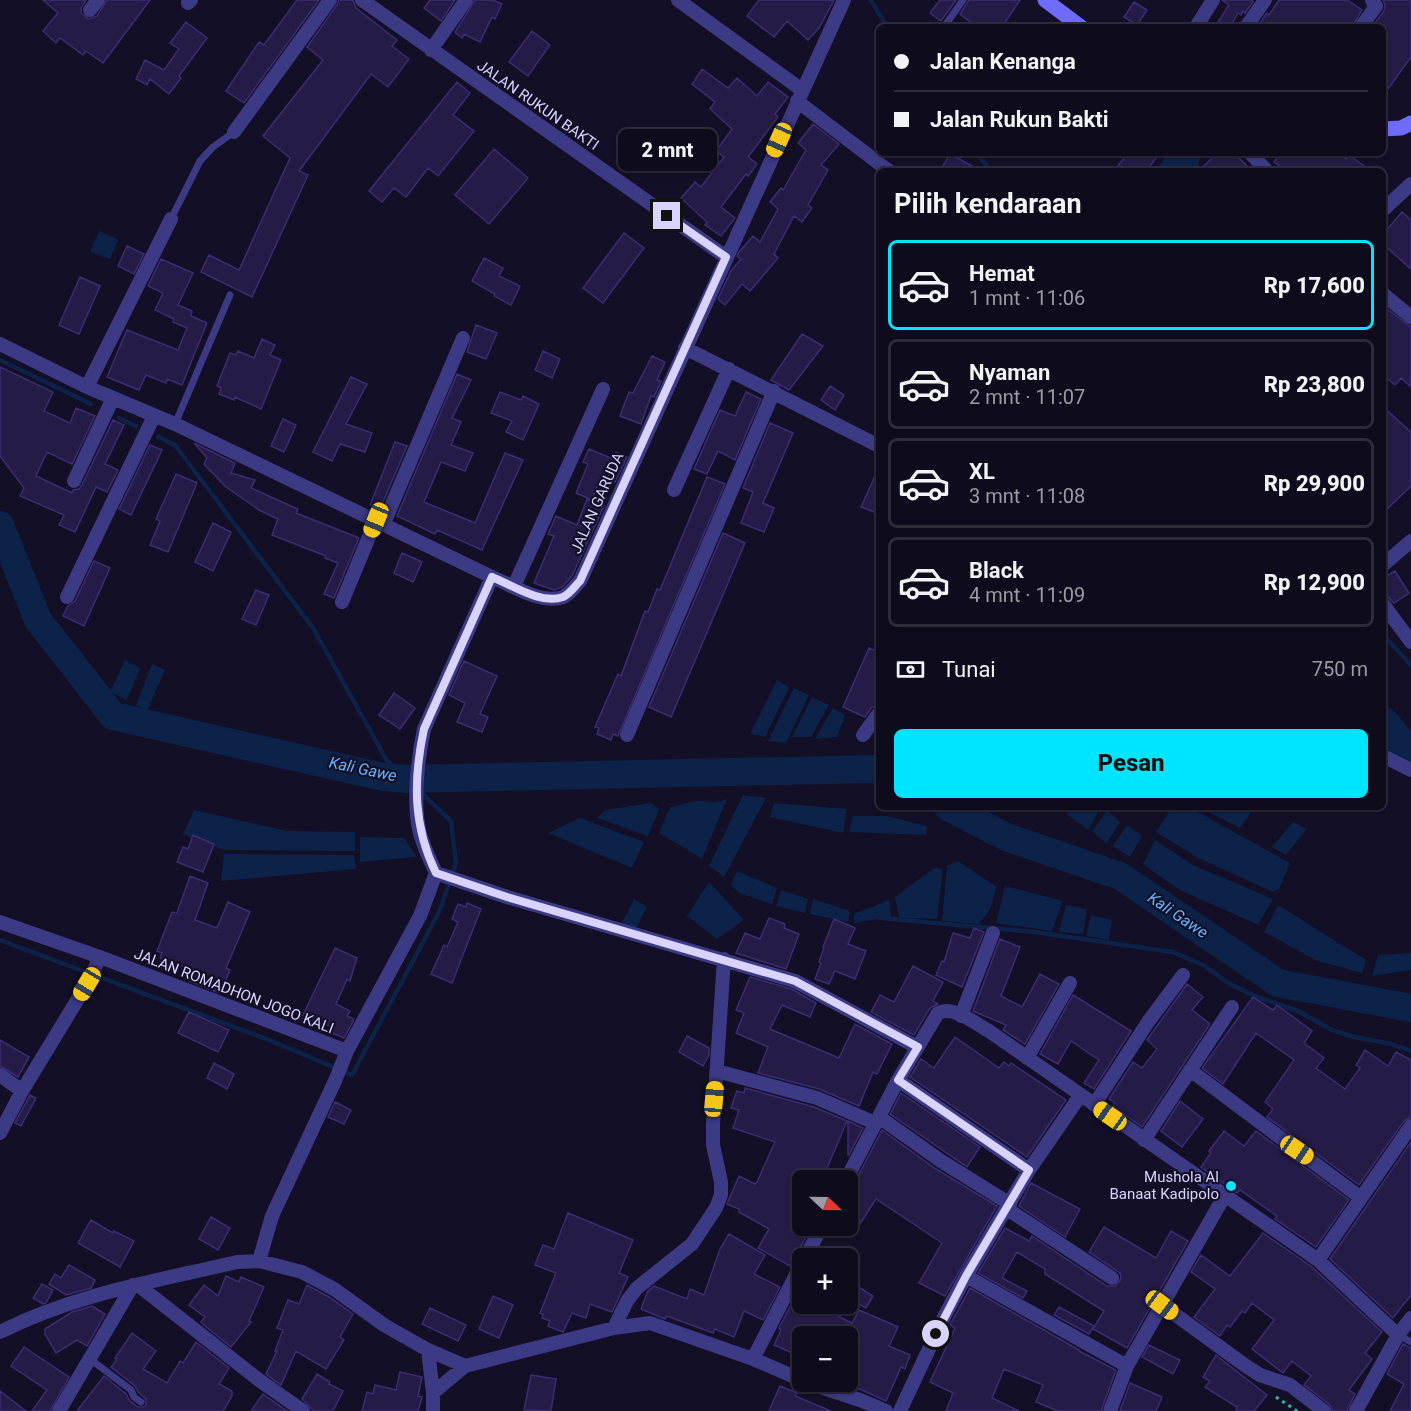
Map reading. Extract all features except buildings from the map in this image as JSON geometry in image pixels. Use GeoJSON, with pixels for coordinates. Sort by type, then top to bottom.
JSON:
{"type":"FeatureCollection","features":[{"type":"Feature","properties":{"kind":"street"},"geometry":{"type":"LineString","coordinates":[[234,132],[330,0]]}},
{"type":"Feature","properties":{"kind":"street","name":"JALAN RUKUN BAKTI"},"geometry":{"type":"LineString","coordinates":[[362,0],[726,257]]}},
{"type":"Feature","properties":{"kind":"street"},"geometry":{"type":"LineString","coordinates":[[431,50],[466,0]]}},
{"type":"Feature","properties":{"kind":"street"},"geometry":{"type":"LineString","coordinates":[[678,0],[799,95],[885,168]]}},
{"type":"Feature","properties":{"kind":"street","name":"JALAN GARUDA"},"geometry":{"type":"LineString","coordinates":[[0,344],[87,387],[175,424],[380,521],[492,577],[539,597],[553,599],[565,596],[580,581],[844,0]]}},
{"type":"Feature","properties":{"kind":"street"},"geometry":{"type":"LineString","coordinates":[[1045,0],[1077,24]]}},
{"type":"Feature","properties":{"kind":"street"},"geometry":{"type":"LineString","coordinates":[[1198,24],[1213,0]]}},
{"type":"Feature","properties":{"kind":"street"},"geometry":{"type":"LineString","coordinates":[[1248,24],[1265,0]]}},
{"type":"Feature","properties":{"kind":"street"},"geometry":{"type":"LineString","coordinates":[[1363,24],[1376,6],[1372,0]]}},
{"type":"Feature","properties":{"kind":"street"},"geometry":{"type":"LineString","coordinates":[[1386,128],[1406,125],[1411,140]]}},
{"type":"Feature","properties":{"kind":"street"},"geometry":{"type":"LineString","coordinates":[[1253,156],[1264,168]]}},
{"type":"Feature","properties":{"kind":"street"},"geometry":{"type":"LineString","coordinates":[[1386,207],[1411,184]]}},
{"type":"Feature","properties":{"kind":"street"},"geometry":{"type":"LineString","coordinates":[[87,387],[171,219]]}},
{"type":"Feature","properties":{"kind":"street"},"geometry":{"type":"LineString","coordinates":[[1386,296],[1411,317]]}},
{"type":"Feature","properties":{"kind":"street"},"geometry":{"type":"LineString","coordinates":[[342,602],[463,338]]}},
{"type":"Feature","properties":{"kind":"street"},"geometry":{"type":"LineString","coordinates":[[685,348],[876,444]]}},
{"type":"Feature","properties":{"kind":"street"},"geometry":{"type":"LineString","coordinates":[[674,490],[729,369]]}},
{"type":"Feature","properties":{"kind":"street"},"geometry":{"type":"LineString","coordinates":[[514,586],[603,389]]}},
{"type":"Feature","properties":{"kind":"street"},"geometry":{"type":"LineString","coordinates":[[627,735],[774,391]]}},
{"type":"Feature","properties":{"kind":"street"},"geometry":{"type":"LineString","coordinates":[[74,481],[113,398]]}},
{"type":"Feature","properties":{"kind":"street"},"geometry":{"type":"LineString","coordinates":[[67,597],[154,416]]}},
{"type":"Feature","properties":{"kind":"street"},"geometry":{"type":"LineString","coordinates":[[1386,562],[1411,541]]}},
{"type":"Feature","properties":{"kind":"street"},"geometry":{"type":"LineString","coordinates":[[492,577],[424,729],[419,751],[417,816],[425,851],[438,874],[795,981],[918,1047]]}},
{"type":"Feature","properties":{"kind":"street"},"geometry":{"type":"LineString","coordinates":[[1386,608],[1411,642]]}},
{"type":"Feature","properties":{"kind":"street"},"geometry":{"type":"LineString","coordinates":[[863,735],[876,717]]}},
{"type":"Feature","properties":{"kind":"street"},"geometry":{"type":"LineString","coordinates":[[1386,758],[1411,770]]}},
{"type":"Feature","properties":{"kind":"street","name":"JALAN ROMADHON JOGO KALI"},"geometry":{"type":"LineString","coordinates":[[0,922],[98,962],[347,1051],[420,916],[438,874]]}},
{"type":"Feature","properties":{"kind":"street"},"geometry":{"type":"LineString","coordinates":[[961,1016],[993,933]]}},
{"type":"Feature","properties":{"kind":"street"},"geometry":{"type":"LineString","coordinates":[[614,1328],[627,1301],[638,1288],[692,1244],[708,1222],[722,1195],[713,1145],[712,1124],[724,959]]}},
{"type":"Feature","properties":{"kind":"street"},"geometry":{"type":"LineString","coordinates":[[0,1133],[98,962]]}},
{"type":"Feature","properties":{"kind":"street"},"geometry":{"type":"LineString","coordinates":[[1094,1105],[1148,1022],[1183,975]]}},
{"type":"Feature","properties":{"kind":"street"},"geometry":{"type":"LineString","coordinates":[[1027,1058],[1070,983]]}},
{"type":"Feature","properties":{"kind":"street"},"geometry":{"type":"LineString","coordinates":[[1144,1140],[1232,1007]]}},
{"type":"Feature","properties":{"kind":"street"},"geometry":{"type":"LineString","coordinates":[[851,1170],[898,1080],[938,1013],[948,1011],[989,1031],[1318,1260],[1398,1335]]}},
{"type":"Feature","properties":{"kind":"street"},"geometry":{"type":"LineString","coordinates":[[259,1261],[272,1216],[347,1051]]}},
{"type":"Feature","properties":{"kind":"street"},"geometry":{"type":"LineString","coordinates":[[1190,1070],[1361,1198]]}},
{"type":"Feature","properties":{"kind":"street"},"geometry":{"type":"LineString","coordinates":[[717,1071],[817,1098],[877,1120],[1112,1278]]}},
{"type":"Feature","properties":{"kind":"street"},"geometry":{"type":"LineString","coordinates":[[0,1075],[22,1091]]}},
{"type":"Feature","properties":{"kind":"street"},"geometry":{"type":"LineString","coordinates":[[898,1080],[1029,1170]]}},
{"type":"Feature","properties":{"kind":"street"},"geometry":{"type":"LineString","coordinates":[[900,1411],[966,1276],[1029,1170],[1080,1096]]}},
{"type":"Feature","properties":{"kind":"street"},"geometry":{"type":"LineString","coordinates":[[1318,1260],[1411,1126]]}},
{"type":"Feature","properties":{"kind":"street"},"geometry":{"type":"LineString","coordinates":[[1110,1411],[1127,1366],[1225,1195]]}},
{"type":"Feature","properties":{"kind":"street"},"geometry":{"type":"LineString","coordinates":[[0,1332],[26,1319],[73,1301],[237,1262],[259,1261],[302,1272],[316,1279],[384,1325],[428,1350],[465,1366]]}},
{"type":"Feature","properties":{"kind":"street"},"geometry":{"type":"LineString","coordinates":[[966,1276],[1127,1366]]}},
{"type":"Feature","properties":{"kind":"street"},"geometry":{"type":"LineString","coordinates":[[753,1359],[792,1283]]}},
{"type":"Feature","properties":{"kind":"street"},"geometry":{"type":"LineString","coordinates":[[59,1411],[135,1285]]}},
{"type":"Feature","properties":{"kind":"street"},"geometry":{"type":"LineString","coordinates":[[135,1285],[258,1380],[303,1411]]}},
{"type":"Feature","properties":{"kind":"street"},"geometry":{"type":"LineString","coordinates":[[1162,1305],[1246,1366],[1260,1375],[1290,1385],[1324,1411]]}},
{"type":"Feature","properties":{"kind":"street"},"geometry":{"type":"LineString","coordinates":[[1356,1411],[1398,1335],[1411,1318]]}},
{"type":"Feature","properties":{"kind":"street"},"geometry":{"type":"LineString","coordinates":[[434,1394],[465,1366],[614,1328],[650,1323],[753,1359],[792,1376]]}},
{"type":"Feature","properties":{"kind":"street"},"geometry":{"type":"LineString","coordinates":[[428,1350],[434,1394],[433,1411]]}},
{"type":"Feature","properties":{"kind":"street"},"geometry":{"type":"LineString","coordinates":[[836,1392],[886,1411]]}},
{"type":"Feature","properties":{"kind":"lane"},"geometry":{"type":"LineString","coordinates":[[946,24],[963,0]]}},
{"type":"Feature","properties":{"kind":"lane"},"geometry":{"type":"LineString","coordinates":[[171,219],[200,161],[213,147],[234,132]]}},
{"type":"Feature","properties":{"kind":"lane"},"geometry":{"type":"LineString","coordinates":[[175,424],[230,296]]}},
{"type":"Feature","properties":{"kind":"lane"},"geometry":{"type":"LineString","coordinates":[[1398,1335],[1411,1342]]}},
{"type":"Feature","properties":{"kind":"lane"},"geometry":{"type":"LineString","coordinates":[[90,1359],[131,1390],[134,1397],[141,1402]]}},
{"type":"Feature","properties":{"kind":"water"},"geometry":{"type":"Polygon","coordinates":[[[1166,156],[1201,156],[1197,168],[1156,168],[1166,156]]]}},
{"type":"Feature","properties":{"kind":"water"},"geometry":{"type":"Polygon","coordinates":[[[99,231],[118,240],[110,259],[90,252],[99,231]]]}},
{"type":"Feature","properties":{"kind":"water"},"geometry":{"type":"Polygon","coordinates":[[[125,660],[140,668],[127,700],[110,692],[125,660]]]}},
{"type":"Feature","properties":{"kind":"water"},"geometry":{"type":"Polygon","coordinates":[[[152,664],[165,670],[147,711],[136,705],[152,664]]]}},
{"type":"Feature","properties":{"kind":"water"},"geometry":{"type":"Polygon","coordinates":[[[777,680],[789,688],[765,737],[750,734],[777,680]]]}},
{"type":"Feature","properties":{"kind":"water"},"geometry":{"type":"Polygon","coordinates":[[[794,688],[809,695],[786,743],[768,741],[794,688]]]}},
{"type":"Feature","properties":{"kind":"water"},"geometry":{"type":"Polygon","coordinates":[[[812,697],[829,705],[811,737],[792,737],[812,697]]]}},
{"type":"Feature","properties":{"kind":"water"},"geometry":{"type":"Polygon","coordinates":[[[1386,705],[1411,731],[1411,766],[1386,754],[1386,705]]]}},
{"type":"Feature","properties":{"kind":"water"},"geometry":{"type":"Polygon","coordinates":[[[833,708],[845,715],[837,737],[815,739],[833,708]]]}},
{"type":"Feature","properties":{"kind":"water"},"geometry":{"type":"Polygon","coordinates":[[[743,795],[766,798],[724,877],[709,866],[743,795]]]}},
{"type":"Feature","properties":{"kind":"water"},"geometry":{"type":"Polygon","coordinates":[[[727,799],[702,859],[659,833],[670,807],[692,801],[715,802],[727,799]]]}},
{"type":"Feature","properties":{"kind":"water"},"geometry":{"type":"Polygon","coordinates":[[[651,803],[659,809],[648,836],[597,818],[605,810],[651,803]]]}},
{"type":"Feature","properties":{"kind":"water"},"geometry":{"type":"Polygon","coordinates":[[[774,803],[847,809],[843,833],[770,817],[774,803]]]}},
{"type":"Feature","properties":{"kind":"water"},"geometry":{"type":"Polygon","coordinates":[[[194,810],[287,831],[355,832],[355,851],[223,850],[183,834],[194,810]]]}},
{"type":"Feature","properties":{"kind":"water"},"geometry":{"type":"Polygon","coordinates":[[[1069,810],[1099,810],[1088,830],[1066,814],[1069,810]]]}},
{"type":"Feature","properties":{"kind":"water"},"geometry":{"type":"Polygon","coordinates":[[[1107,810],[1120,822],[1107,843],[1092,832],[1107,810]]]}},
{"type":"Feature","properties":{"kind":"water"},"geometry":{"type":"Polygon","coordinates":[[[1170,810],[1194,810],[1290,863],[1279,889],[1273,892],[1198,858],[1156,832],[1170,810]]]}},
{"type":"Feature","properties":{"kind":"water"},"geometry":{"type":"Polygon","coordinates":[[[1205,810],[1253,810],[1240,828],[1205,810]]]}},
{"type":"Feature","properties":{"kind":"water"},"geometry":{"type":"Polygon","coordinates":[[[853,816],[887,816],[927,826],[926,835],[849,832],[853,816]]]}},
{"type":"Feature","properties":{"kind":"water"},"geometry":{"type":"Polygon","coordinates":[[[580,818],[644,842],[632,868],[548,833],[580,818]]]}},
{"type":"Feature","properties":{"kind":"water"},"geometry":{"type":"Polygon","coordinates":[[[1293,822],[1307,829],[1286,855],[1272,847],[1293,822]]]}},
{"type":"Feature","properties":{"kind":"water"},"geometry":{"type":"Polygon","coordinates":[[[1127,825],[1142,836],[1130,857],[1113,846],[1127,825]]]}},
{"type":"Feature","properties":{"kind":"water"},"geometry":{"type":"Polygon","coordinates":[[[360,837],[404,838],[417,857],[360,862],[360,837]]]}},
{"type":"Feature","properties":{"kind":"water"},"geometry":{"type":"Polygon","coordinates":[[[1155,840],[1193,865],[1273,899],[1258,925],[1178,889],[1143,864],[1155,840]]]}},
{"type":"Feature","properties":{"kind":"water"},"geometry":{"type":"Polygon","coordinates":[[[224,854],[354,855],[356,869],[221,881],[224,854]]]}},
{"type":"Feature","properties":{"kind":"water"},"geometry":{"type":"Polygon","coordinates":[[[958,861],[997,887],[990,909],[979,924],[942,921],[947,866],[958,861]]]}},
{"type":"Feature","properties":{"kind":"water"},"geometry":{"type":"Polygon","coordinates":[[[934,868],[943,869],[937,919],[899,918],[895,897],[934,868]]]}},
{"type":"Feature","properties":{"kind":"water"},"geometry":{"type":"Polygon","coordinates":[[[737,871],[777,888],[772,904],[739,893],[731,885],[737,871]]]}},
{"type":"Feature","properties":{"kind":"water"},"geometry":{"type":"Polygon","coordinates":[[[709,882],[744,920],[717,939],[687,916],[709,882]]]}},
{"type":"Feature","properties":{"kind":"water"},"geometry":{"type":"Polygon","coordinates":[[[1005,886],[1063,901],[1052,931],[996,923],[1005,886]]]}},
{"type":"Feature","properties":{"kind":"water"},"geometry":{"type":"Polygon","coordinates":[[[781,890],[808,899],[805,913],[776,906],[781,890]]]}},
{"type":"Feature","properties":{"kind":"water"},"geometry":{"type":"Polygon","coordinates":[[[634,899],[647,907],[635,930],[621,925],[634,899]]]}},
{"type":"Feature","properties":{"kind":"water"},"geometry":{"type":"Polygon","coordinates":[[[813,899],[850,911],[848,922],[810,914],[813,899]]]}},
{"type":"Feature","properties":{"kind":"water"},"geometry":{"type":"Polygon","coordinates":[[[889,900],[891,917],[854,923],[854,914],[889,900]]]}},
{"type":"Feature","properties":{"kind":"water"},"geometry":{"type":"Polygon","coordinates":[[[1066,905],[1087,909],[1083,934],[1059,932],[1066,905]]]}},
{"type":"Feature","properties":{"kind":"water"},"geometry":{"type":"Polygon","coordinates":[[[1278,905],[1366,960],[1362,973],[1315,960],[1264,932],[1278,905]]]}},
{"type":"Feature","properties":{"kind":"water"},"geometry":{"type":"Polygon","coordinates":[[[1091,915],[1112,920],[1109,940],[1086,936],[1091,915]]]}},
{"type":"Feature","properties":{"kind":"water"},"geometry":{"type":"Polygon","coordinates":[[[1411,953],[1411,970],[1372,976],[1378,955],[1411,953]]]}},
{"type":"Feature","properties":{"kind":"waterway"},"geometry":{"type":"LineString","coordinates":[[871,0],[885,24]]}},
{"type":"Feature","properties":{"kind":"waterway"},"geometry":{"type":"LineString","coordinates":[[979,156],[989,168]]}},
{"type":"Feature","properties":{"kind":"waterway"},"geometry":{"type":"LineString","coordinates":[[0,360],[91,404]]}},
{"type":"Feature","properties":{"kind":"waterway"},"geometry":{"type":"LineString","coordinates":[[119,418],[136,426]]}},
{"type":"Feature","properties":{"kind":"waterway"},"geometry":{"type":"LineString","coordinates":[[158,437],[175,445],[313,628],[387,761],[413,785]]}},
{"type":"Feature","properties":{"kind":"waterway","name":"Kali Gawe"},"geometry":{"type":"LineString","coordinates":[[0,525],[38,620],[113,716],[383,777],[407,779],[876,770]]}},
{"type":"Feature","properties":{"kind":"waterway"},"geometry":{"type":"LineString","coordinates":[[1386,638],[1411,665]]}},
{"type":"Feature","properties":{"kind":"waterway"},"geometry":{"type":"LineString","coordinates":[[0,940],[269,1040],[352,1075],[439,912],[456,864],[451,821],[419,791]]}},
{"type":"Feature","properties":{"kind":"waterway","name":"Kali Gawe"},"geometry":{"type":"LineString","coordinates":[[954,810],[1006,837],[1120,876],[1278,983],[1411,1008]]}},
{"type":"Feature","properties":{"kind":"waterway"},"geometry":{"type":"LineString","coordinates":[[880,918],[1034,932],[1173,952],[1205,966],[1228,983],[1257,997],[1298,1011],[1332,1030],[1411,1051]]}},
{"type":"Feature","properties":{"kind":"place","name":"Mushola Al Banaat Kadipolo"},"geometry":{"type":"Point","coordinates":[1231,1186]}},
{"type":"Feature","properties":{"kind":"route"},"geometry":{"type":"LineString","coordinates":[[667,216],[726,257],[580,581],[565,596],[553,599],[539,597],[492,577],[424,729],[419,751],[417,816],[419,828],[425,851],[436,873],[507,897],[795,981],[918,1047],[898,1080],[1029,1170],[966,1276],[936,1334]]}}]}
